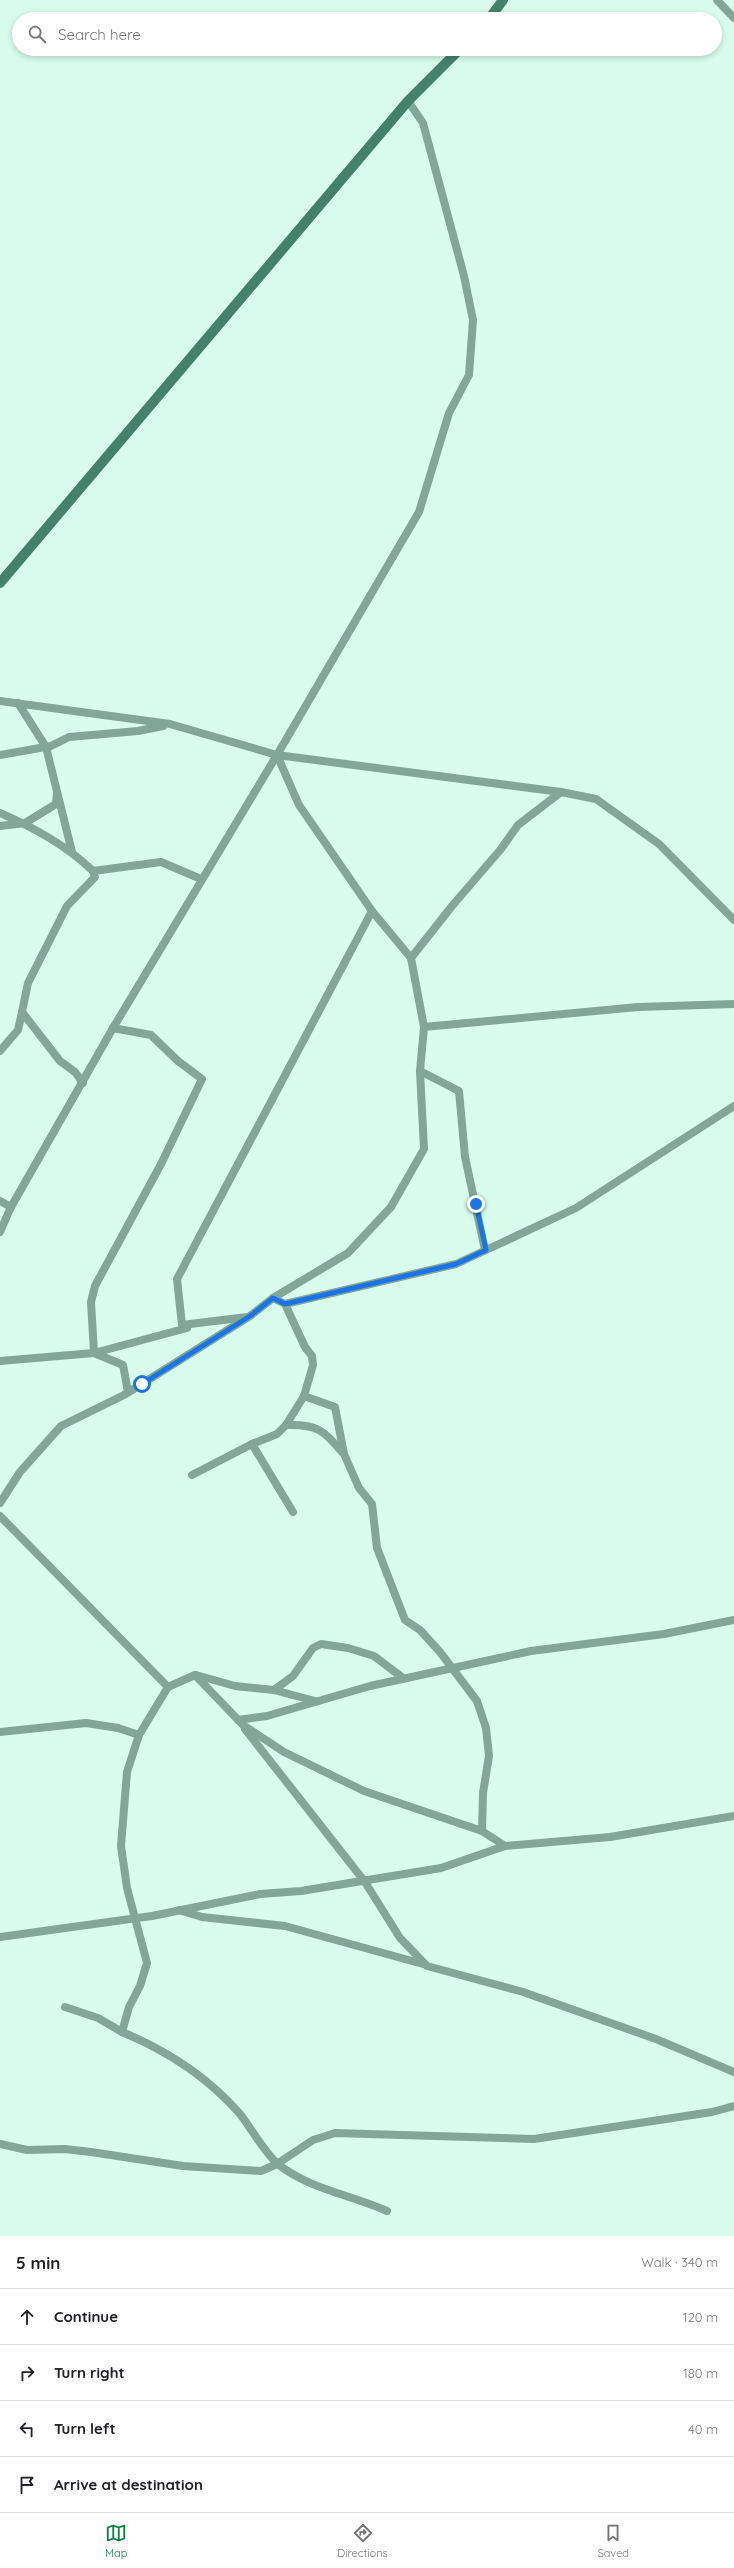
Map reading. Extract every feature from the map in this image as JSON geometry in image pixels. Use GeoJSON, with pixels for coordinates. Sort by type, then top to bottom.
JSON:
{"type":"FeatureCollection","features":[{"type":"Feature","properties":{"kind":"street"},"geometry":{"type":"LineString","coordinates":[[494,12],[503,0]]}},
{"type":"Feature","properties":{"kind":"street"},"geometry":{"type":"LineString","coordinates":[[717,0],[734,18]]}},
{"type":"Feature","properties":{"kind":"street"},"geometry":{"type":"LineString","coordinates":[[0,583],[408,101],[453,56]]}},
{"type":"Feature","properties":{"kind":"street"},"geometry":{"type":"LineString","coordinates":[[0,1232],[10,1208],[83,1083],[113,1028],[201,879],[277,755],[419,512],[448,413],[469,375],[474,320],[464,276],[423,122],[408,101]]}},
{"type":"Feature","properties":{"kind":"street"},"geometry":{"type":"LineString","coordinates":[[0,701],[170,724],[277,755],[560,792],[596,799],[659,844],[734,920]]}},
{"type":"Feature","properties":{"kind":"street"},"geometry":{"type":"LineString","coordinates":[[18,703],[46,747],[57,786],[72,852]]}},
{"type":"Feature","properties":{"kind":"street"},"geometry":{"type":"LineString","coordinates":[[0,755],[46,747],[69,737],[138,731],[170,724]]}},
{"type":"Feature","properties":{"kind":"street"},"geometry":{"type":"LineString","coordinates":[[0,1503],[20,1472],[62,1426],[128,1392],[250,1316],[273,1298],[348,1253],[391,1207],[424,1149],[420,1071],[424,1027],[411,958],[372,911],[299,805],[277,755]]}},
{"type":"Feature","properties":{"kind":"street"},"geometry":{"type":"LineString","coordinates":[[0,826],[25,823],[56,804],[57,786]]}},
{"type":"Feature","properties":{"kind":"street"},"geometry":{"type":"LineString","coordinates":[[411,958],[452,906],[501,850],[518,825],[560,792]]}},
{"type":"Feature","properties":{"kind":"street"},"geometry":{"type":"LineString","coordinates":[[0,813],[25,823],[72,852],[93,871],[95,877],[67,906],[28,983],[18,1030],[0,1051]]}},
{"type":"Feature","properties":{"kind":"street"},"geometry":{"type":"LineString","coordinates":[[93,871],[161,862],[201,879]]}},
{"type":"Feature","properties":{"kind":"street"},"geometry":{"type":"LineString","coordinates":[[182,1325],[177,1279],[372,911]]}},
{"type":"Feature","properties":{"kind":"street"},"geometry":{"type":"LineString","coordinates":[[424,1027],[638,1007],[734,1004]]}},
{"type":"Feature","properties":{"kind":"street"},"geometry":{"type":"LineString","coordinates":[[22,1012],[50,1050],[83,1083]]}},
{"type":"Feature","properties":{"kind":"street"},"geometry":{"type":"LineString","coordinates":[[94,1353],[91,1302],[95,1286],[160,1164],[202,1078],[178,1061],[151,1035],[113,1028]]}},
{"type":"Feature","properties":{"kind":"street"},"geometry":{"type":"LineString","coordinates":[[420,1071],[459,1091],[465,1157],[486,1250]]}},
{"type":"Feature","properties":{"kind":"street"},"geometry":{"type":"LineString","coordinates":[[285,1304],[456,1264],[576,1208],[734,1106]]}},
{"type":"Feature","properties":{"kind":"street"},"geometry":{"type":"LineString","coordinates":[[0,1201],[10,1208]]}},
{"type":"Feature","properties":{"kind":"street"},"geometry":{"type":"LineString","coordinates":[[192,1475],[252,1444],[277,1434],[286,1425],[304,1396],[313,1365],[312,1356],[305,1347],[285,1304],[273,1298]]}},
{"type":"Feature","properties":{"kind":"street"},"geometry":{"type":"LineString","coordinates":[[182,1325],[250,1316]]}},
{"type":"Feature","properties":{"kind":"street"},"geometry":{"type":"LineString","coordinates":[[0,1361],[94,1353],[187,1328],[182,1325]]}},
{"type":"Feature","properties":{"kind":"street"},"geometry":{"type":"LineString","coordinates":[[94,1353],[123,1365],[128,1392]]}},
{"type":"Feature","properties":{"kind":"street"},"geometry":{"type":"LineString","coordinates":[[304,1396],[335,1407],[344,1454],[359,1488],[372,1504],[377,1548],[405,1620],[425,1636],[440,1652],[450,1668],[477,1701],[486,1728],[489,1756],[483,1793],[482,1831]]}},
{"type":"Feature","properties":{"kind":"street"},"geometry":{"type":"LineString","coordinates":[[286,1425],[316,1427],[328,1435],[344,1454]]}},
{"type":"Feature","properties":{"kind":"street"},"geometry":{"type":"LineString","coordinates":[[252,1444],[293,1512]]}},
{"type":"Feature","properties":{"kind":"street"},"geometry":{"type":"LineString","coordinates":[[0,1516],[168,1687]]}},
{"type":"Feature","properties":{"kind":"street"},"geometry":{"type":"LineString","coordinates":[[238,1720],[267,1716],[403,1678],[531,1651],[664,1634],[734,1620]]}},
{"type":"Feature","properties":{"kind":"street"},"geometry":{"type":"LineString","coordinates":[[274,1690],[293,1676],[313,1648],[321,1644],[348,1648],[374,1656],[403,1678]]}},
{"type":"Feature","properties":{"kind":"street"},"geometry":{"type":"LineString","coordinates":[[195,1675],[238,1720],[365,1882],[400,1938],[427,1966]]}},
{"type":"Feature","properties":{"kind":"street"},"geometry":{"type":"LineString","coordinates":[[122,2032],[129,2007],[140,1986],[148,1963],[127,1888],[121,1846],[127,1772],[139,1735],[168,1687],[195,1675],[235,1686],[274,1690],[316,1702]]}},
{"type":"Feature","properties":{"kind":"street"},"geometry":{"type":"LineString","coordinates":[[238,1720],[284,1752],[364,1791],[482,1831],[505,1846]]}},
{"type":"Feature","properties":{"kind":"street"},"geometry":{"type":"LineString","coordinates":[[0,1732],[86,1722],[118,1728],[139,1735]]}},
{"type":"Feature","properties":{"kind":"street"},"geometry":{"type":"LineString","coordinates":[[0,1938],[136,1918],[260,1894],[301,1891],[365,1882],[441,1868],[505,1846],[610,1837],[734,1816]]}},
{"type":"Feature","properties":{"kind":"street"},"geometry":{"type":"LineString","coordinates":[[178,1910],[202,1917],[285,1926],[523,1992],[656,2039],[734,2072]]}},
{"type":"Feature","properties":{"kind":"street"},"geometry":{"type":"LineString","coordinates":[[65,2007],[98,2018],[122,2032],[154,2046],[179,2060],[219,2091],[277,2164],[320,2188],[359,2198],[387,2210]]}},
{"type":"Feature","properties":{"kind":"street"},"geometry":{"type":"LineString","coordinates":[[0,2144],[27,2150],[64,2149],[91,2152],[183,2166],[261,2170],[277,2164],[313,2140],[335,2133],[534,2139],[712,2112],[734,2106]]}},
{"type":"Feature","properties":{"kind":"route"},"geometry":{"type":"LineString","coordinates":[[142,1384],[250,1316],[273,1298],[285,1304],[456,1264],[486,1250],[476,1204]]}}]}
